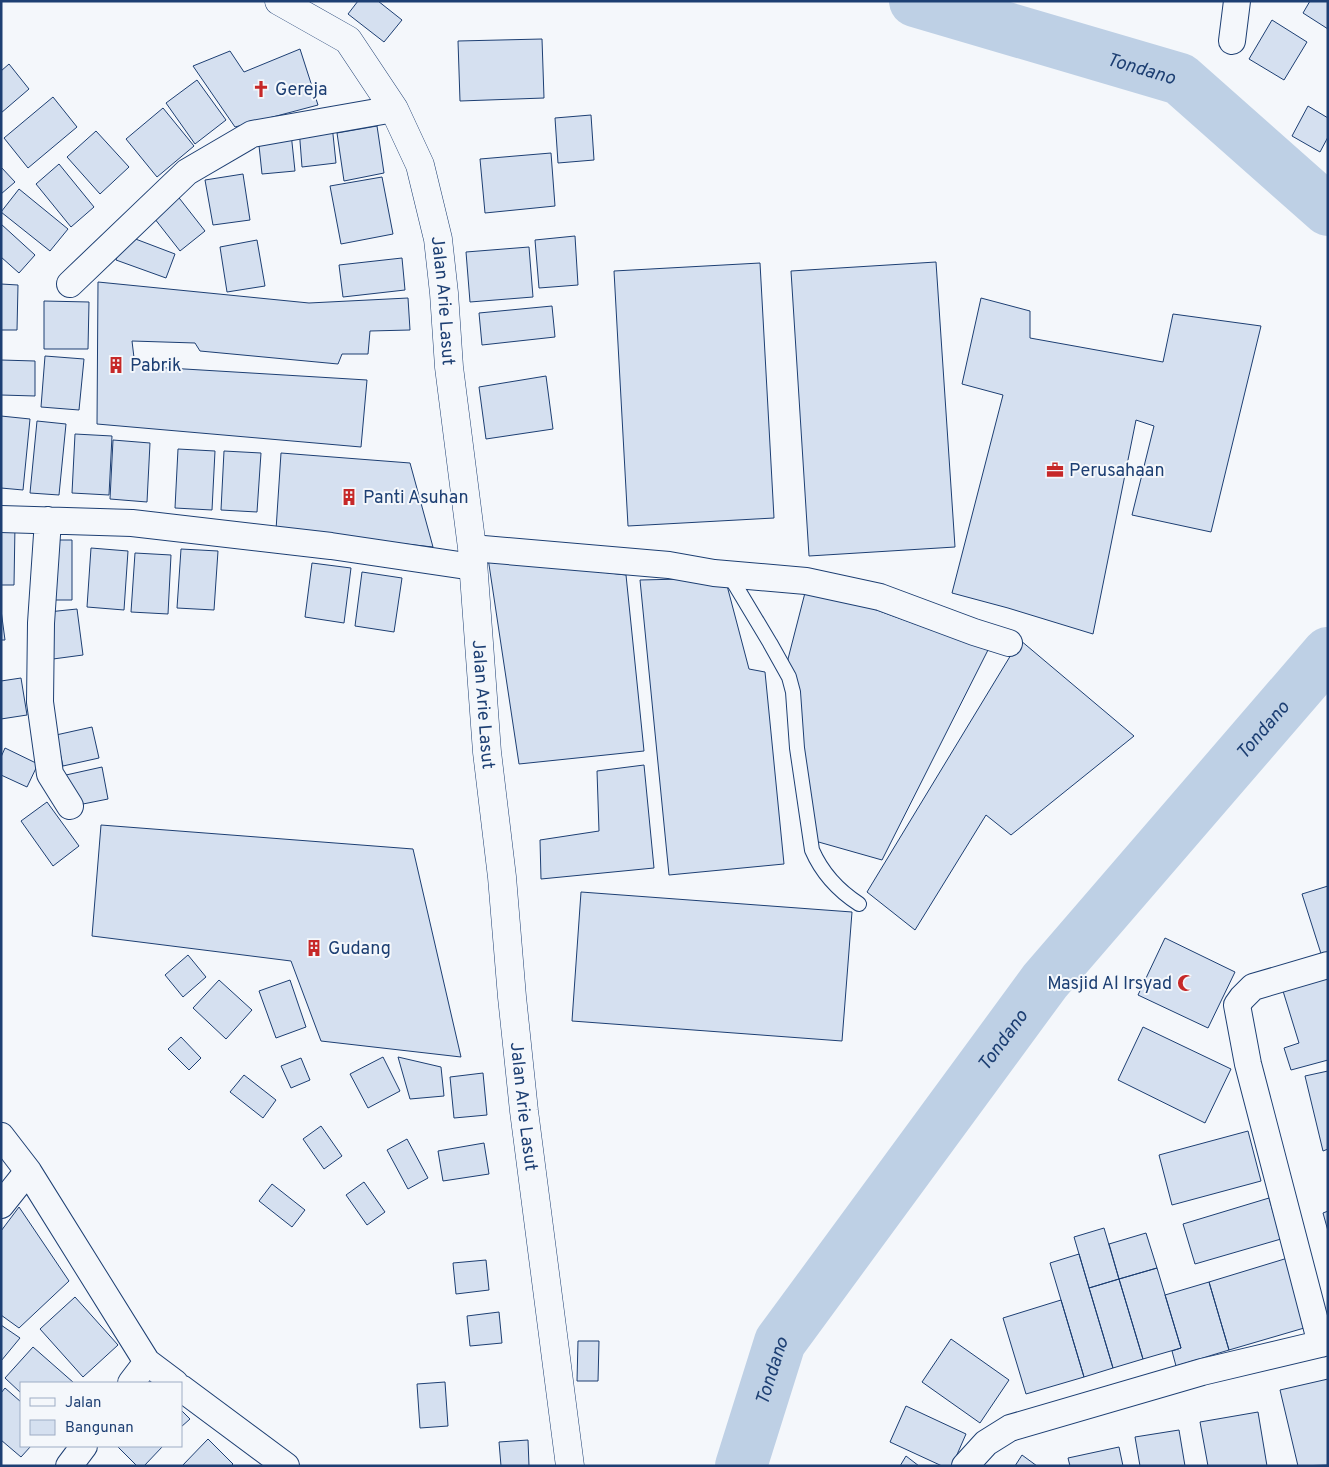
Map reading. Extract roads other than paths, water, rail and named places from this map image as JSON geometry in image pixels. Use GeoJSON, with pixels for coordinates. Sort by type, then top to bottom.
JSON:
{"type":"FeatureCollection","features":[{"type":"Feature","properties":{"kind":"main road","name":"Jalan Arie Lasut"},"geometry":{"type":"LineString","coordinates":[[279,1],[348,40],[394,109],[420,165],[438,239],[449,368],[473,558],[486,752],[502,876],[519,1063],[570,1466]]}},
{"type":"Feature","properties":{"kind":"street"},"geometry":{"type":"LineString","coordinates":[[1232,41],[1237,1]]}},
{"type":"Feature","properties":{"kind":"street"},"geometry":{"type":"LineString","coordinates":[[70,284],[187,172],[252,134],[394,109]]}},
{"type":"Feature","properties":{"kind":"street"},"geometry":{"type":"LineString","coordinates":[[1,518],[132,523],[331,546],[473,558],[650,563],[806,581],[880,597],[1008,643]]}},
{"type":"Feature","properties":{"kind":"street"},"geometry":{"type":"LineString","coordinates":[[48,520],[41,623],[40,702],[50,774],[70,806]]}},
{"type":"Feature","properties":{"kind":"street"},"geometry":{"type":"LineString","coordinates":[[965,1466],[986,1443],[1010,1428],[1202,1372],[1324,1343],[1248,1064],[1237,1005],[1253,987],[1328,964]]}},
{"type":"Feature","properties":{"kind":"street"},"geometry":{"type":"LineString","coordinates":[[1,1136],[28,1171],[147,1362],[174,1382]]}},
{"type":"Feature","properties":{"kind":"street"},"geometry":{"type":"LineString","coordinates":[[1,1205],[28,1171]]}},
{"type":"Feature","properties":{"kind":"street"},"geometry":{"type":"LineString","coordinates":[[132,1382],[147,1362]]}},
{"type":"Feature","properties":{"kind":"street"},"geometry":{"type":"LineString","coordinates":[[182,1389],[286,1466]]}},
{"type":"Feature","properties":{"kind":"street"},"geometry":{"type":"LineString","coordinates":[[69,1466],[83,1447]]}},
{"type":"Feature","properties":{"kind":"lane"},"geometry":{"type":"LineString","coordinates":[[728,573],[789,677],[793,692],[799,757],[812,850],[817,862],[839,889],[859,904]]}},
{"type":"Feature","properties":{"kind":"waterway","name":"Tondano"},"geometry":{"type":"LineString","coordinates":[[915,1],[1180,79],[1328,210]]}},
{"type":"Feature","properties":{"kind":"waterway","name":"Tondano"},"geometry":{"type":"LineString","coordinates":[[741,1466],[780,1342],[1045,981],[1328,653]]}},
{"type":"Feature","properties":{"kind":"place","name":"Gereja"},"geometry":{"type":"Point","coordinates":[261,89]}},
{"type":"Feature","properties":{"kind":"place","name":"Pabrik"},"geometry":{"type":"Point","coordinates":[116,365]}},
{"type":"Feature","properties":{"kind":"place","name":"Perusahaan"},"geometry":{"type":"Point","coordinates":[1055,470]}},
{"type":"Feature","properties":{"kind":"place","name":"Panti Asuhan"},"geometry":{"type":"Point","coordinates":[349,497]}},
{"type":"Feature","properties":{"kind":"place","name":"Gudang"},"geometry":{"type":"Point","coordinates":[314,948]}},
{"type":"Feature","properties":{"kind":"place","name":"Masjid Al Irsyad"},"geometry":{"type":"Point","coordinates":[1186,983]}}]}
